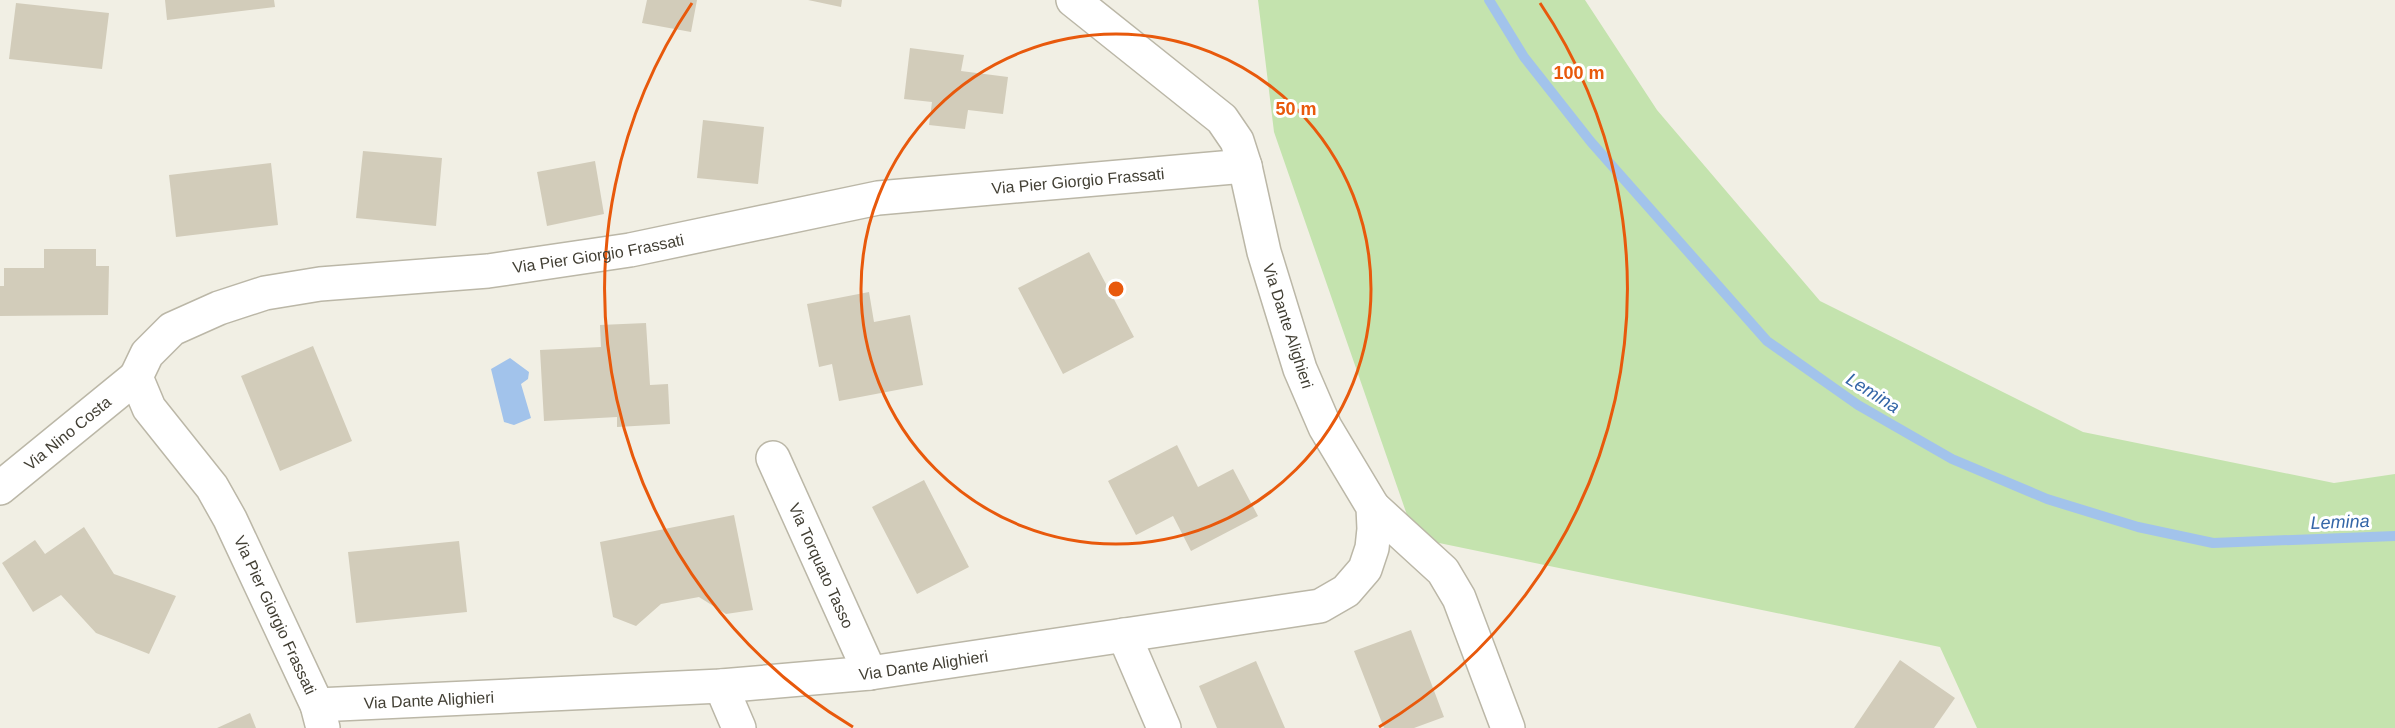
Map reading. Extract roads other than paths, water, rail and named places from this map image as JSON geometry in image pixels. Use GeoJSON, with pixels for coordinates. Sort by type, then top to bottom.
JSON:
{"type":"FeatureCollection","features":[{"type":"Feature","properties":{"kind":"street"},"geometry":{"type":"LineString","coordinates":[[1072,0],[1222,119],[1237,141],[1245,166]]}},
{"type":"Feature","properties":{"kind":"street","name":"Via Pier Giorgio Frassati"},"geometry":{"type":"LineString","coordinates":[[320,717],[230,519],[212,487],[149,408],[136,377],[147,354],[172,329],[219,308],[264,293],[320,284],[488,271],[630,250],[878,198],[1245,166]]}},
{"type":"Feature","properties":{"kind":"street","name":"Via Dante Alighieri"},"geometry":{"type":"LineString","coordinates":[[1245,166],[1264,252],[1300,369],[1325,427],[1373,507],[1443,571],[1459,598],[1508,728]]}},
{"type":"Feature","properties":{"kind":"street","name":"Via Nino Costa"},"geometry":{"type":"LineString","coordinates":[[0,488],[136,377]]}},
{"type":"Feature","properties":{"kind":"street","name":"Via Torquato Tasso"},"geometry":{"type":"LineString","coordinates":[[773,458],[870,673]]}},
{"type":"Feature","properties":{"kind":"street","name":"Via Dante Alighieri"},"geometry":{"type":"LineString","coordinates":[[320,717],[870,673],[1320,606],[1346,591],[1365,569],[1374,529],[1373,507]]}},
{"type":"Feature","properties":{"kind":"street"},"geometry":{"type":"LineString","coordinates":[[1124,635],[1164,728]]}},
{"type":"Feature","properties":{"kind":"street"},"geometry":{"type":"LineString","coordinates":[[722,686],[739,728]]}},
{"type":"Feature","properties":{"kind":"water"},"geometry":{"type":"Polygon","coordinates":[[[510,358],[529,372],[528,379],[521,384],[531,418],[514,425],[504,422],[491,369],[510,358]]]}},
{"type":"Feature","properties":{"kind":"waterway","name":"Lemina"},"geometry":{"type":"LineString","coordinates":[[1489,0],[1524,57],[1591,142],[1767,341],[1858,405],[1952,459],[2047,499],[2138,527],[2213,543],[2395,536]]}}]}
